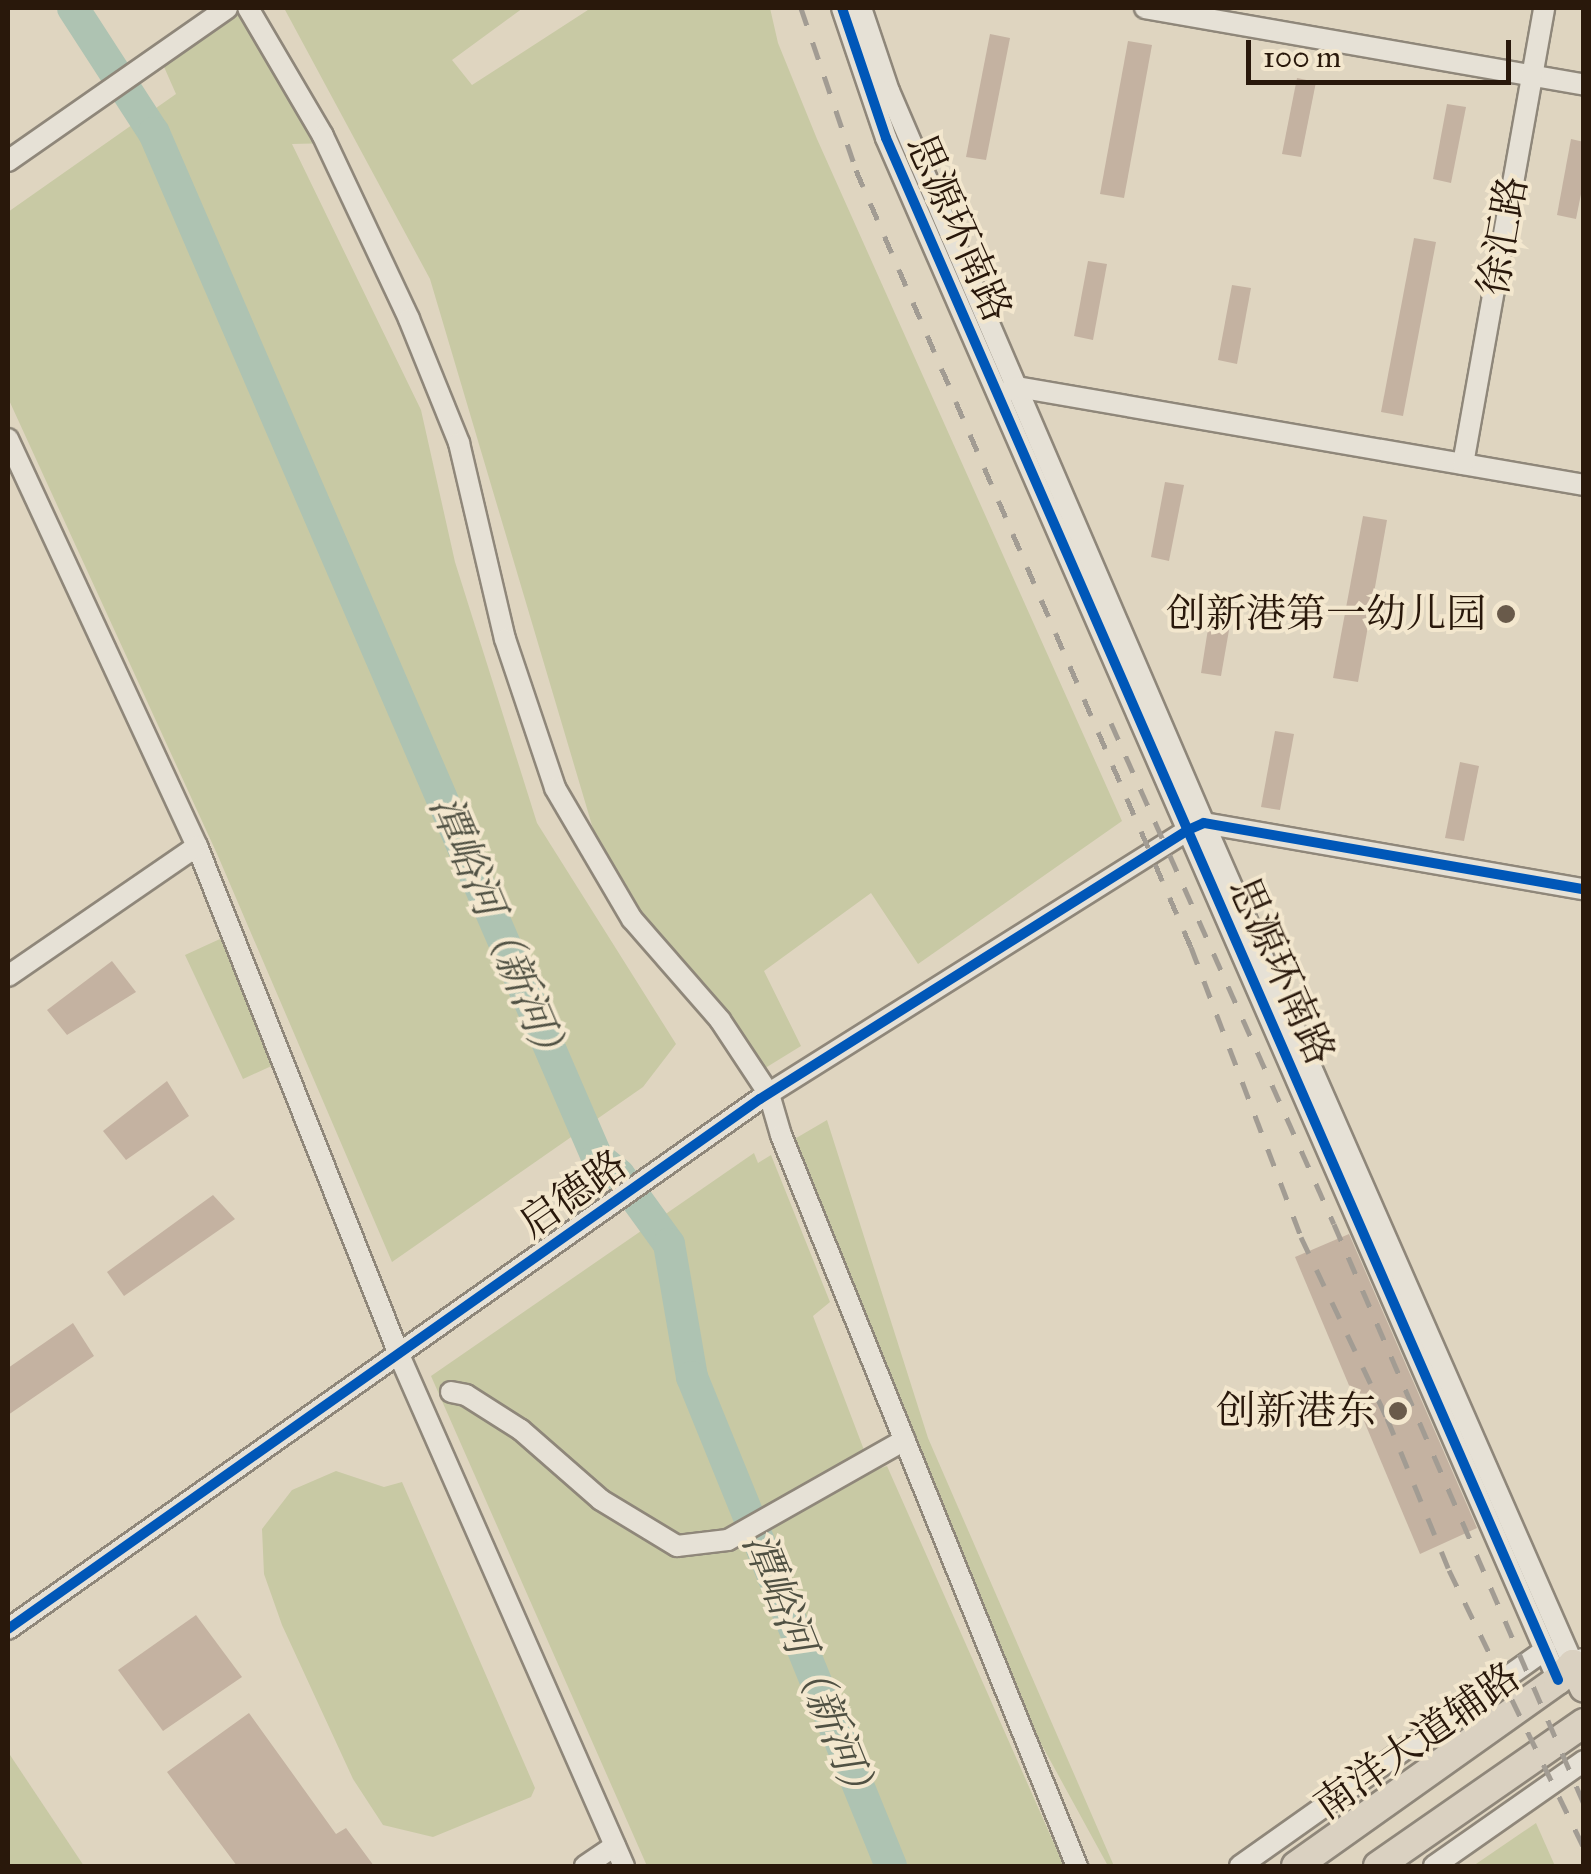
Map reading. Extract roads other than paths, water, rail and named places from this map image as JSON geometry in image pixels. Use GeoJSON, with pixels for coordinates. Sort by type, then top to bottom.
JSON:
{"type":"FeatureCollection","features":[{"type":"Feature","properties":{"kind":"main road","name":"思源环南路"},"geometry":{"type":"LineString","coordinates":[[1575,1673],[1581,1729]]}},
{"type":"Feature","properties":{"kind":"main road"},"geometry":{"type":"LineString","coordinates":[[1296,1866],[1575,1673]]}},
{"type":"Feature","properties":{"kind":"main road"},"geometry":{"type":"LineString","coordinates":[[1378,1866],[1581,1729]]}},
{"type":"Feature","properties":{"kind":"street"},"geometry":{"type":"LineString","coordinates":[[8,161],[227,8]]}},
{"type":"Feature","properties":{"kind":"street"},"geometry":{"type":"LineString","coordinates":[[248,8],[323,136],[409,319],[459,443],[506,639],[555,788],[632,920],[720,1020],[765,1097],[1077,1866]]}},
{"type":"Feature","properties":{"kind":"street","name":"思源环南路"},"geometry":{"type":"LineString","coordinates":[[842,8],[886,138],[1008,390]]}},
{"type":"Feature","properties":{"kind":"street","name":"思源环南路"},"geometry":{"type":"LineString","coordinates":[[862,8],[889,91],[1008,390],[1545,1650],[1575,1673]]}},
{"type":"Feature","properties":{"kind":"street"},"geometry":{"type":"LineString","coordinates":[[1146,8],[1584,84]]}},
{"type":"Feature","properties":{"kind":"street","name":"徐汇路"},"geometry":{"type":"LineString","coordinates":[[1462,464],[1544,8]]}},
{"type":"Feature","properties":{"kind":"street"},"geometry":{"type":"LineString","coordinates":[[1008,390],[1584,485]]}},
{"type":"Feature","properties":{"kind":"street"},"geometry":{"type":"LineString","coordinates":[[8,439],[196,846],[400,1357],[624,1866]]}},
{"type":"Feature","properties":{"kind":"street"},"geometry":{"type":"LineString","coordinates":[[1196,827],[1584,889]]}},
{"type":"Feature","properties":{"kind":"street","name":"启德路"},"geometry":{"type":"LineString","coordinates":[[8,1629],[765,1097],[1196,827]]}},
{"type":"Feature","properties":{"kind":"street","name":"思源环南路"},"geometry":{"type":"LineString","coordinates":[[1196,827],[1575,1673]]}},
{"type":"Feature","properties":{"kind":"street"},"geometry":{"type":"LineString","coordinates":[[8,976],[196,846]]}},
{"type":"Feature","properties":{"kind":"street"},"geometry":{"type":"LineString","coordinates":[[450,1392],[466,1395],[521,1430],[602,1500],[677,1546],[728,1540],[904,1440]]}},
{"type":"Feature","properties":{"kind":"street","name":"南洋大道辅路"},"geometry":{"type":"LineString","coordinates":[[1240,1866],[1545,1650]]}},
{"type":"Feature","properties":{"kind":"street"},"geometry":{"type":"LineString","coordinates":[[1434,1866],[1584,1762]]}},
{"type":"Feature","properties":{"kind":"street"},"geometry":{"type":"LineString","coordinates":[[586,1866],[614,1846]]}},
{"type":"Feature","properties":{"kind":"waterway","name":"潭峪河（新河）"},"geometry":{"type":"LineString","coordinates":[[73,8],[154,133],[597,1157],[619,1175],[669,1244],[692,1377],[891,1866]]}},
{"type":"Feature","properties":{"kind":"railway"},"geometry":{"type":"LineString","coordinates":[[801,8],[856,170],[1191,947],[1301,1237],[1387,1418],[1449,1570],[1584,1848]]}},
{"type":"Feature","properties":{"kind":"railway"},"geometry":{"type":"LineString","coordinates":[[1111,723],[1334,1224],[1584,1804]]}},
{"type":"Feature","properties":{"kind":"place","name":"创新港第一幼儿园"},"geometry":{"type":"Point","coordinates":[1506,614]}},
{"type":"Feature","properties":{"kind":"place","name":"创新港东"},"geometry":{"type":"Point","coordinates":[1398,1411]}}]}
